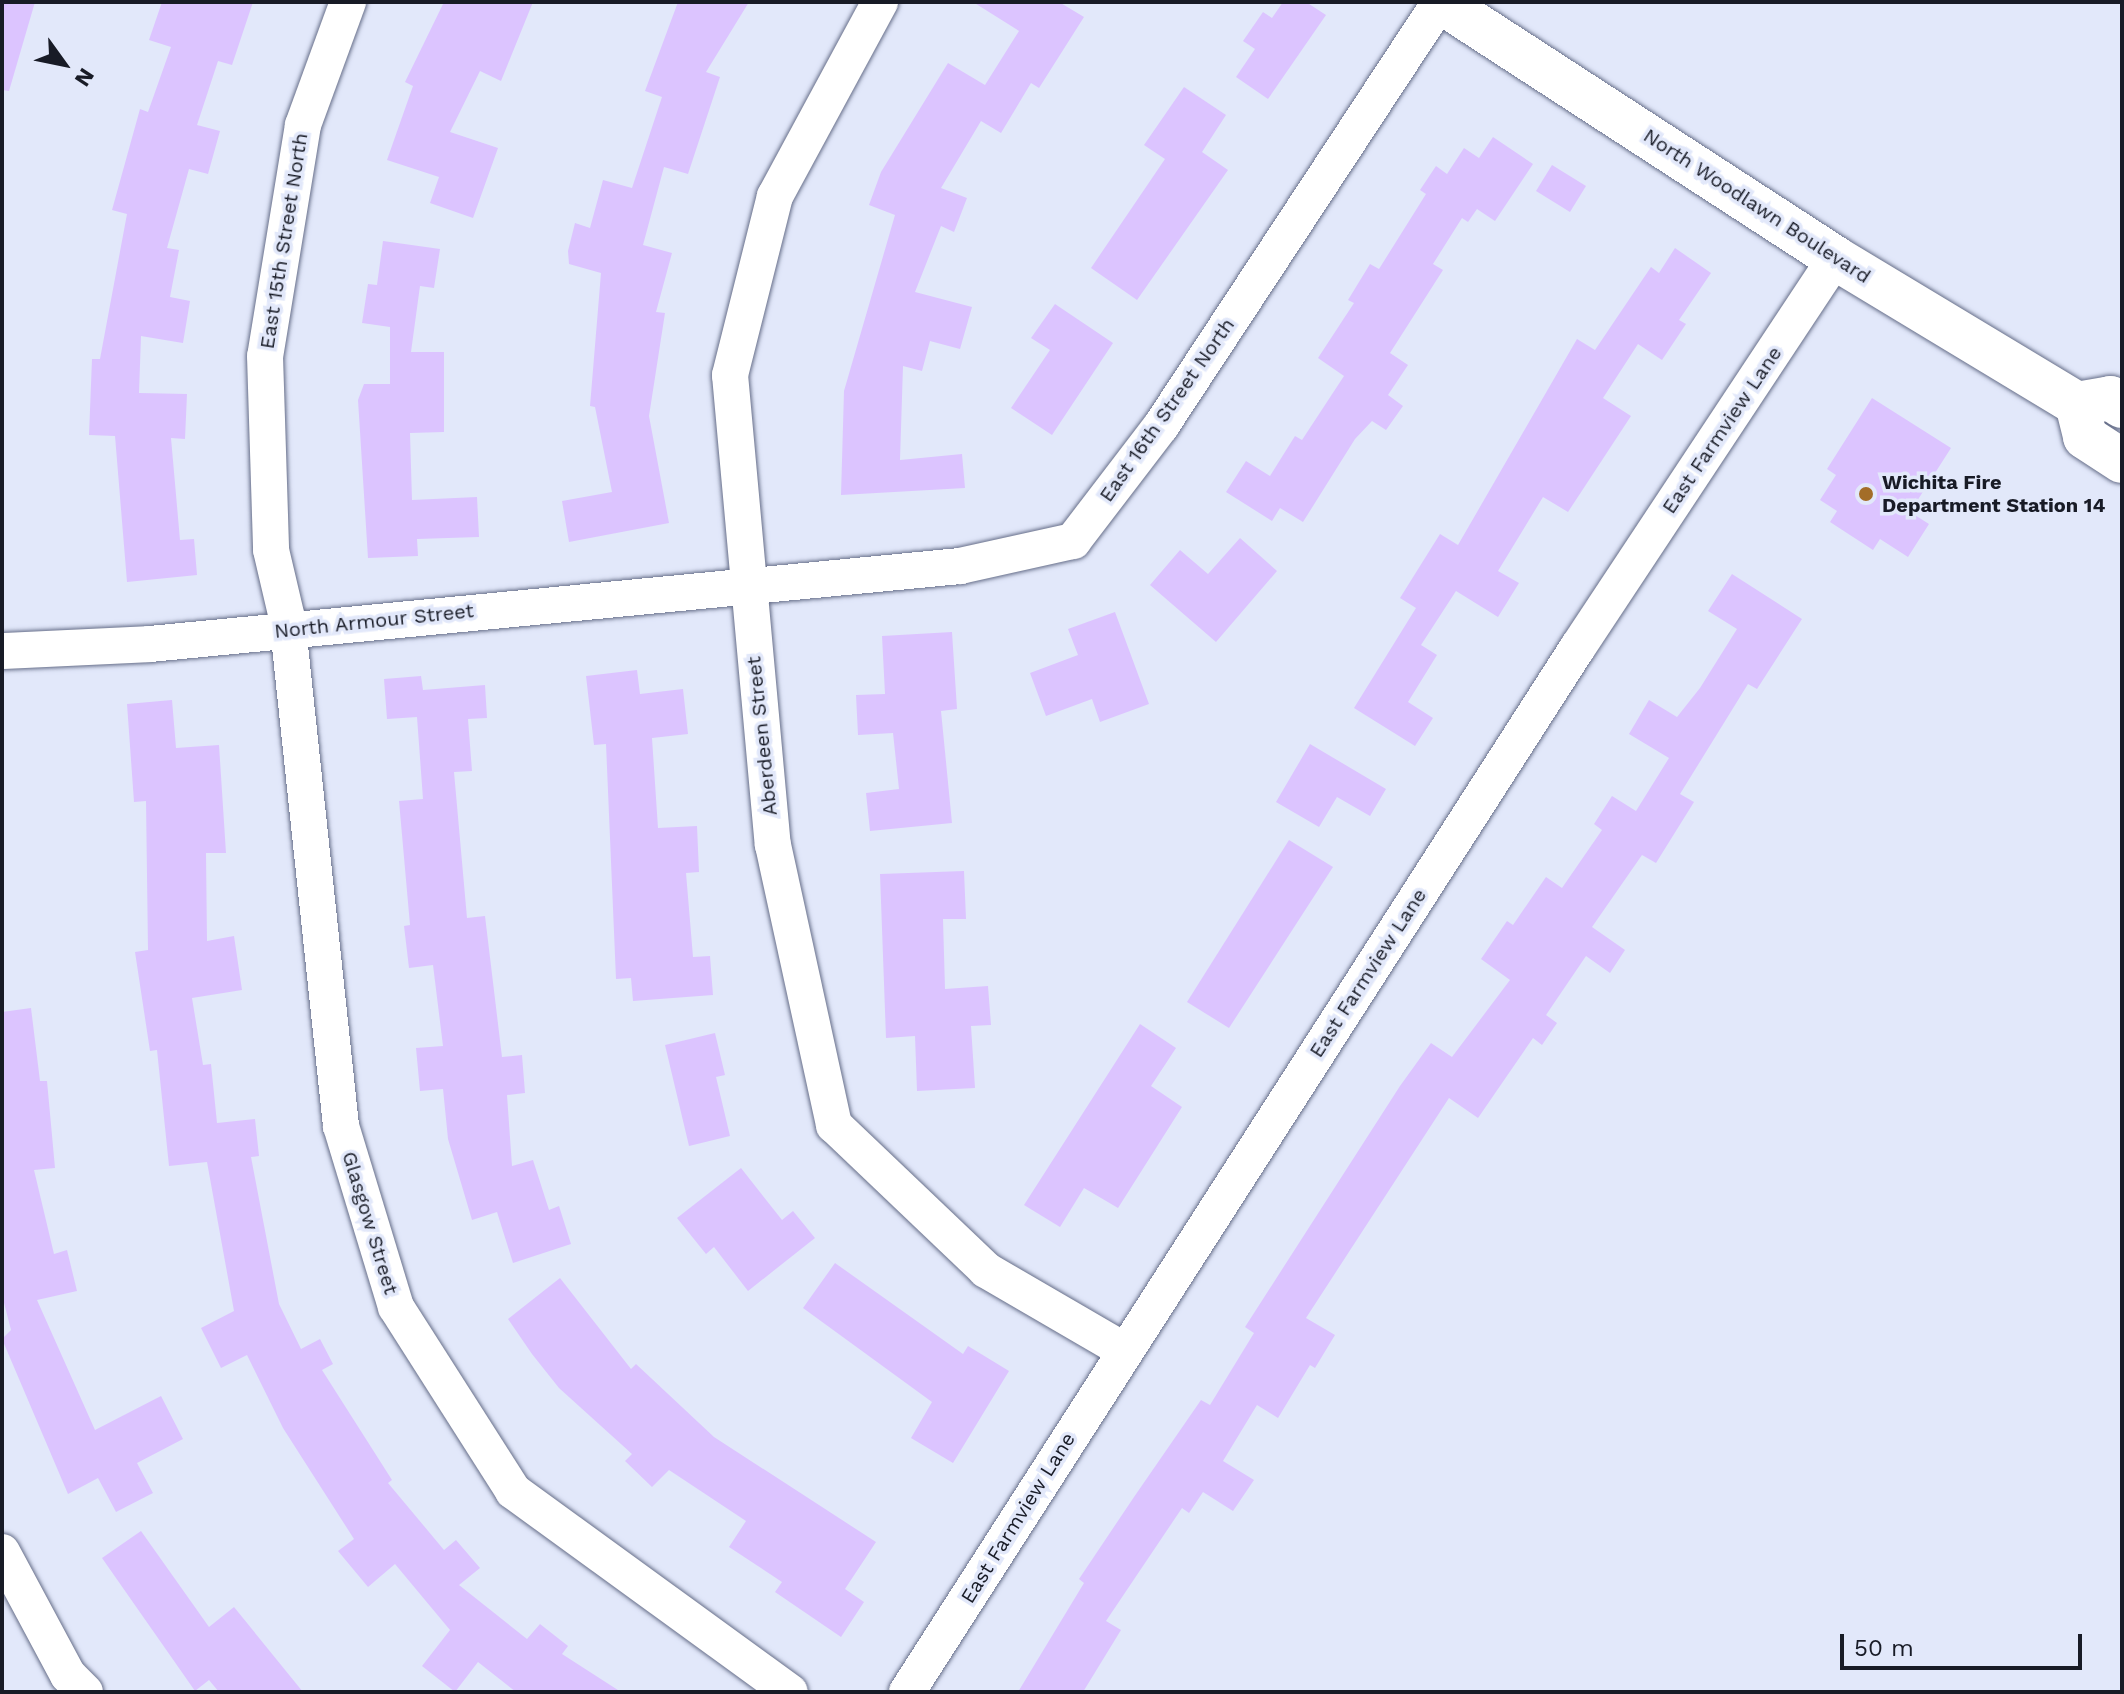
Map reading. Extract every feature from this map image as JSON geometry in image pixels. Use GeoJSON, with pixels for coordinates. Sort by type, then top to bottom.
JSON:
{"type":"FeatureCollection","features":[{"type":"Feature","properties":{"kind":"main road","name":"North Woodlawn Boulevard"},"geometry":{"type":"LineString","coordinates":[[1441,2],[1835,258],[2077,404]]}},
{"type":"Feature","properties":{"kind":"main road"},"geometry":{"type":"LineString","coordinates":[[2122,406],[2110,398],[2077,404],[2085,437],[2122,461]]}},
{"type":"Feature","properties":{"kind":"street","name":"East 15th Street North"},"geometry":{"type":"LineString","coordinates":[[288,630],[271,550],[265,356],[303,125],[348,2]]}},
{"type":"Feature","properties":{"kind":"street","name":"Aberdeen Street"},"geometry":{"type":"LineString","coordinates":[[880,2],[775,196],[730,375],[746,584],[773,845],[834,1125],[986,1270],[1125,1351]]}},
{"type":"Feature","properties":{"kind":"street","name":"East 16th Street North"},"geometry":{"type":"LineString","coordinates":[[746,584],[960,566],[1073,541],[1161,426],[1441,2]]}},
{"type":"Feature","properties":{"kind":"street","name":"East Farmview Lane"},"geometry":{"type":"LineString","coordinates":[[907,1692],[1835,258]]}},
{"type":"Feature","properties":{"kind":"street","name":"North Armour Street"},"geometry":{"type":"LineString","coordinates":[[2,651],[288,630],[746,584]]}},
{"type":"Feature","properties":{"kind":"street","name":"Glasgow Street"},"geometry":{"type":"LineString","coordinates":[[288,630],[341,1126],[396,1307],[513,1491],[790,1692]]}},
{"type":"Feature","properties":{"kind":"street"},"geometry":{"type":"LineString","coordinates":[[2,1552],[68,1675],[85,1692]]}},
{"type":"Feature","properties":{"kind":"building"},"geometry":{"type":"Polygon","coordinates":[[[2,2],[35,2],[9,91],[2,90],[2,2]]]}},
{"type":"Feature","properties":{"kind":"building"},"geometry":{"type":"Polygon","coordinates":[[[162,2],[253,2],[232,65],[218,61],[197,125],[220,131],[208,174],[189,169],[167,248],[179,250],[170,297],[190,301],[183,343],[141,336],[139,393],[187,394],[185,439],[171,438],[180,540],[194,539],[197,575],[127,582],[115,436],[89,435],[92,359],[100,359],[127,214],[112,210],[140,109],[148,112],[171,47],[149,40],[162,2]]]}},
{"type":"Feature","properties":{"kind":"building"},"geometry":{"type":"Polygon","coordinates":[[[444,2],[533,2],[501,81],[480,71],[450,132],[498,148],[473,218],[430,203],[439,177],[387,160],[413,86],[405,82],[444,2]]]}},
{"type":"Feature","properties":{"kind":"building"},"geometry":{"type":"Polygon","coordinates":[[[678,2],[749,2],[706,72],[720,77],[688,174],[664,167],[643,245],[672,253],[656,312],[665,313],[649,416],[669,523],[569,542],[562,501],[612,492],[595,407],[590,406],[601,273],[569,264],[568,251],[575,223],[590,228],[603,180],[632,188],[662,97],[645,91],[678,2]]]}},
{"type":"Feature","properties":{"kind":"building"},"geometry":{"type":"Polygon","coordinates":[[[973,2],[1059,2],[1084,17],[1039,88],[1031,83],[1001,133],[981,121],[941,188],[967,198],[954,232],[941,226],[915,292],[972,307],[960,349],[930,341],[922,371],[903,366],[900,460],[962,454],[965,488],[841,495],[844,391],[895,215],[869,205],[881,172],[948,63],[985,85],[1019,31],[973,2]]]}},
{"type":"Feature","properties":{"kind":"building"},"geometry":{"type":"Polygon","coordinates":[[[1283,2],[1306,2],[1326,15],[1268,99],[1236,77],[1255,49],[1243,41],[1263,12],[1272,18],[1283,2]]]}},
{"type":"Feature","properties":{"kind":"building"},"geometry":{"type":"Polygon","coordinates":[[[1184,87],[1226,115],[1202,152],[1228,170],[1137,300],[1091,268],[1165,159],[1144,145],[1184,87]]]}},
{"type":"Feature","properties":{"kind":"building"},"geometry":{"type":"Polygon","coordinates":[[[1493,137],[1533,164],[1495,221],[1477,209],[1468,222],[1462,218],[1433,264],[1443,270],[1390,353],[1408,365],[1388,395],[1403,406],[1386,430],[1372,421],[1355,439],[1303,522],[1280,508],[1272,521],[1226,492],[1246,461],[1270,476],[1295,436],[1302,440],[1344,376],[1318,358],[1354,303],[1348,300],[1370,264],[1379,269],[1426,194],[1420,190],[1436,166],[1447,174],[1464,148],[1479,158],[1493,137]]]}},
{"type":"Feature","properties":{"kind":"building"},"geometry":{"type":"Polygon","coordinates":[[[1552,165],[1586,186],[1570,212],[1536,191],[1552,165]]]}},
{"type":"Feature","properties":{"kind":"building"},"geometry":{"type":"Polygon","coordinates":[[[383,241],[440,249],[434,288],[420,286],[411,352],[444,352],[444,432],[410,433],[412,500],[477,497],[479,537],[417,539],[418,556],[368,558],[358,400],[364,384],[390,384],[390,327],[362,323],[368,284],[377,285],[383,241]]]}},
{"type":"Feature","properties":{"kind":"building"},"geometry":{"type":"Polygon","coordinates":[[[1675,248],[1711,273],[1679,320],[1686,324],[1662,360],[1638,344],[1603,398],[1631,416],[1568,512],[1543,497],[1498,571],[1519,583],[1498,617],[1456,591],[1421,645],[1437,655],[1408,702],[1433,718],[1415,746],[1354,708],[1416,608],[1400,598],[1440,534],[1458,545],[1577,339],[1595,350],[1651,267],[1659,273],[1675,248]]]}},
{"type":"Feature","properties":{"kind":"building"},"geometry":{"type":"Polygon","coordinates":[[[1055,304],[1113,343],[1052,435],[1011,408],[1050,350],[1031,338],[1055,304]]]}},
{"type":"Feature","properties":{"kind":"building"},"geometry":{"type":"Polygon","coordinates":[[[1872,398],[1951,448],[1910,512],[1929,524],[1908,557],[1880,539],[1873,550],[1830,522],[1837,511],[1820,500],[1836,475],[1827,469],[1872,398]]]}},
{"type":"Feature","properties":{"kind":"building"},"geometry":{"type":"Polygon","coordinates":[[[1240,538],[1277,571],[1216,642],[1150,585],[1180,550],[1208,574],[1240,538]]]}},
{"type":"Feature","properties":{"kind":"building"},"geometry":{"type":"Polygon","coordinates":[[[1732,574],[1802,619],[1757,689],[1748,684],[1680,794],[1694,802],[1656,863],[1642,855],[1592,927],[1625,950],[1610,973],[1586,956],[1546,1015],[1557,1023],[1542,1045],[1533,1038],[1478,1118],[1449,1098],[1306,1318],[1335,1335],[1315,1368],[1310,1365],[1278,1418],[1257,1405],[1223,1461],[1254,1480],[1233,1511],[1203,1492],[1189,1513],[1182,1508],[1106,1621],[1121,1630],[1083,1692],[1018,1692],[1084,1583],[1079,1579],[1201,1400],[1210,1405],[1254,1333],[1245,1327],[1400,1086],[1431,1043],[1452,1057],[1510,980],[1481,959],[1507,921],[1513,925],[1546,877],[1562,888],[1602,830],[1594,824],[1612,796],[1636,811],[1669,758],[1629,734],[1649,700],[1677,717],[1700,688],[1737,629],[1708,611],[1732,574]]]}},
{"type":"Feature","properties":{"kind":"building"},"geometry":{"type":"Polygon","coordinates":[[[1115,612],[1149,704],[1100,722],[1092,699],[1046,716],[1030,673],[1078,655],[1068,629],[1115,612]]]}},
{"type":"Feature","properties":{"kind":"building"},"geometry":{"type":"Polygon","coordinates":[[[952,632],[957,709],[941,711],[952,823],[870,831],[866,793],[899,789],[893,733],[858,735],[856,695],[885,694],[882,636],[952,632]]]}},
{"type":"Feature","properties":{"kind":"building"},"geometry":{"type":"Polygon","coordinates":[[[637,670],[640,694],[683,689],[688,734],[652,738],[658,828],[697,826],[699,872],[686,873],[693,957],[710,956],[713,995],[633,1001],[631,978],[616,979],[606,744],[594,745],[586,676],[637,670]]]}},
{"type":"Feature","properties":{"kind":"building"},"geometry":{"type":"Polygon","coordinates":[[[421,676],[423,690],[485,685],[487,718],[468,719],[472,771],[454,772],[467,918],[485,916],[502,1057],[522,1055],[525,1093],[507,1095],[512,1166],[533,1160],[549,1210],[559,1206],[571,1244],[513,1263],[497,1212],[472,1220],[448,1139],[443,1089],[420,1091],[416,1048],[443,1046],[433,965],[409,968],[404,926],[410,925],[399,801],[423,799],[417,717],[387,719],[384,679],[421,676]]]}},
{"type":"Feature","properties":{"kind":"building"},"geometry":{"type":"Polygon","coordinates":[[[172,700],[176,748],[219,745],[226,853],[206,853],[207,941],[234,936],[242,990],[192,998],[203,1065],[211,1064],[217,1123],[255,1119],[259,1156],[251,1157],[279,1304],[301,1349],[320,1339],[333,1364],[322,1370],[392,1480],[388,1483],[444,1550],[456,1540],[480,1568],[459,1585],[527,1639],[540,1624],[568,1646],[562,1654],[621,1692],[516,1692],[478,1662],[455,1692],[422,1666],[450,1630],[395,1564],[368,1587],[338,1551],[354,1539],[283,1428],[247,1355],[221,1368],[201,1328],[234,1311],[207,1162],[169,1166],[157,1050],[150,1051],[135,952],[148,950],[146,801],[134,802],[127,704],[172,700]]]}},
{"type":"Feature","properties":{"kind":"building"},"geometry":{"type":"Polygon","coordinates":[[[1310,744],[1386,789],[1370,816],[1337,797],[1319,827],[1276,802],[1310,744]]]}},
{"type":"Feature","properties":{"kind":"building"},"geometry":{"type":"Polygon","coordinates":[[[1289,840],[1333,867],[1229,1028],[1187,1002],[1289,840]]]}},
{"type":"Feature","properties":{"kind":"building"},"geometry":{"type":"Polygon","coordinates":[[[964,871],[966,919],[943,919],[945,989],[988,986],[991,1025],[971,1026],[975,1088],[917,1091],[915,1036],[886,1038],[880,874],[964,871]]]}},
{"type":"Feature","properties":{"kind":"building"},"geometry":{"type":"Polygon","coordinates":[[[31,1008],[40,1081],[47,1081],[55,1168],[34,1170],[54,1254],[67,1250],[77,1291],[37,1300],[95,1430],[161,1396],[183,1439],[137,1463],[153,1493],[116,1512],[98,1478],[68,1494],[2,1339],[11,1330],[2,1295],[2,1012],[31,1008]]]}},
{"type":"Feature","properties":{"kind":"building"},"geometry":{"type":"Polygon","coordinates":[[[1140,1024],[1176,1048],[1151,1086],[1182,1107],[1118,1208],[1084,1188],[1060,1227],[1024,1205],[1140,1024]]]}},
{"type":"Feature","properties":{"kind":"building"},"geometry":{"type":"Polygon","coordinates":[[[715,1033],[725,1075],[716,1077],[730,1136],[689,1146],[665,1045],[715,1033]]]}},
{"type":"Feature","properties":{"kind":"building"},"geometry":{"type":"Polygon","coordinates":[[[741,1168],[782,1220],[793,1211],[815,1238],[748,1291],[714,1247],[706,1254],[677,1218],[741,1168]]]}},
{"type":"Feature","properties":{"kind":"building"},"geometry":{"type":"Polygon","coordinates":[[[835,1263],[963,1354],[968,1346],[1009,1371],[953,1463],[911,1438],[932,1402],[803,1308],[835,1263]]]}},
{"type":"Feature","properties":{"kind":"building"},"geometry":{"type":"Polygon","coordinates":[[[560,1278],[631,1369],[636,1364],[714,1437],[876,1542],[845,1589],[864,1602],[841,1637],[775,1592],[782,1582],[729,1547],[746,1521],[669,1470],[652,1487],[625,1461],[632,1454],[559,1388],[532,1354],[508,1319],[560,1278]]]}},
{"type":"Feature","properties":{"kind":"building"},"geometry":{"type":"Polygon","coordinates":[[[141,1531],[209,1627],[234,1607],[303,1692],[219,1692],[209,1680],[195,1691],[102,1558],[141,1531]]]}},
{"type":"Feature","properties":{"kind":"place","name":"Wichita Fire Department Station 14"},"geometry":{"type":"Point","coordinates":[1866,494]}}]}
